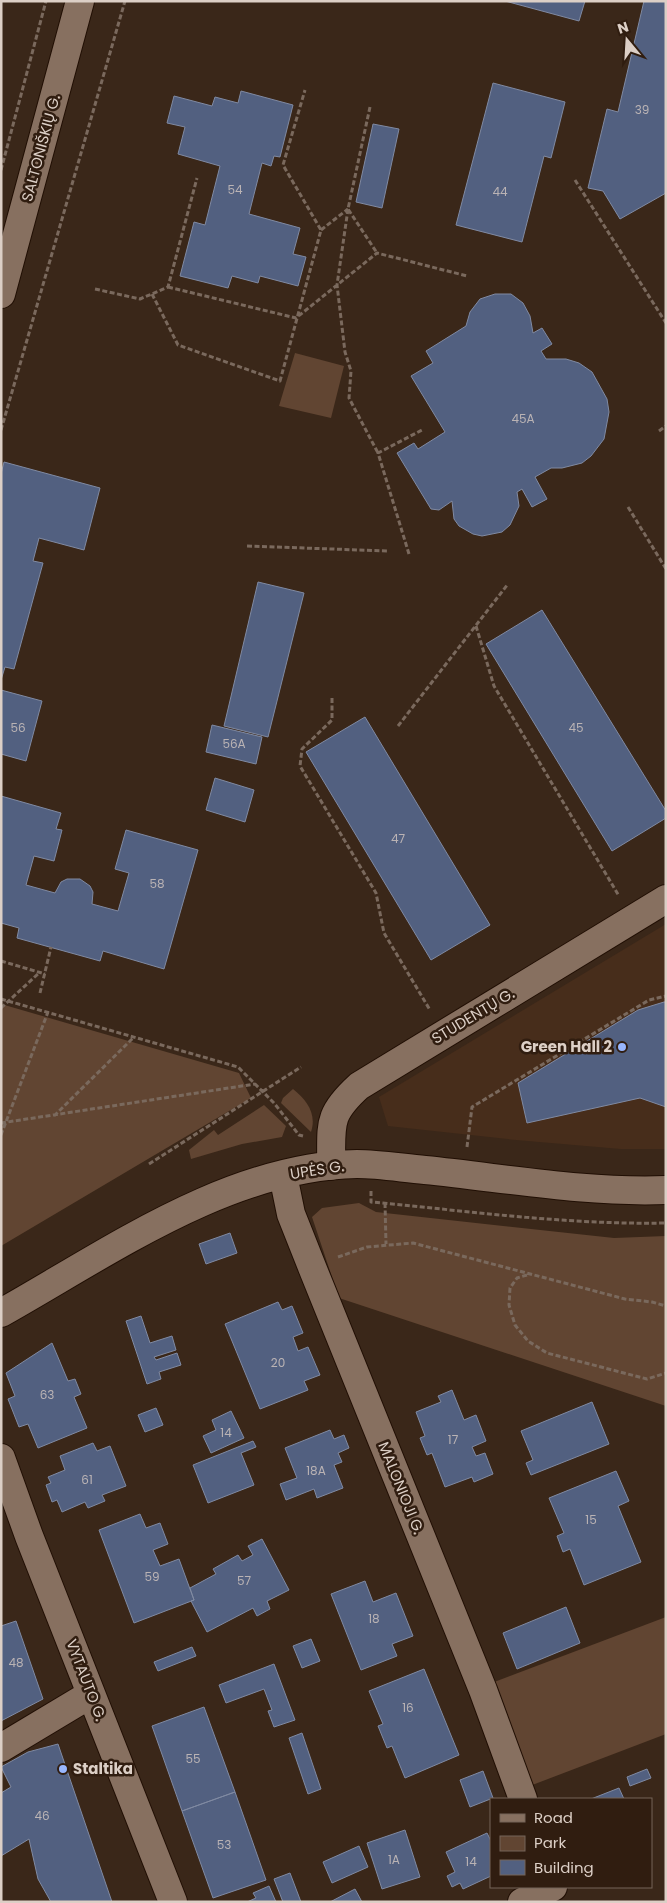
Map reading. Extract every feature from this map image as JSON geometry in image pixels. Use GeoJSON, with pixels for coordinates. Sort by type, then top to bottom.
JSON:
{"type":"FeatureCollection","features":[{"type":"Feature","properties":{"kind":"street","name":"SALTONIŠKIŲ G."},"geometry":{"type":"LineString","coordinates":[[1,294],[80,1]]}},
{"type":"Feature","properties":{"kind":"street","name":"STUDENTŲ G."},"geometry":{"type":"LineString","coordinates":[[331,1166],[331,1122],[343,1100],[353,1091],[666,899]]}},
{"type":"Feature","properties":{"kind":"street","name":"UPĖS G."},"geometry":{"type":"LineString","coordinates":[[1,1313],[186,1209],[224,1192],[283,1175],[331,1166],[358,1164],[596,1189],[666,1190]]}},
{"type":"Feature","properties":{"kind":"street","name":"MALONIOJI G."},"geometry":{"type":"LineString","coordinates":[[283,1175],[291,1214],[483,1690],[523,1798]]}},
{"type":"Feature","properties":{"kind":"street","name":"VYTAUTO G."},"geometry":{"type":"LineString","coordinates":[[1,1458],[173,1902]]}},
{"type":"Feature","properties":{"kind":"street"},"geometry":{"type":"LineString","coordinates":[[1,1748],[91,1694]]}},
{"type":"Feature","properties":{"kind":"street"},"geometry":{"type":"LineString","coordinates":[[522,1902],[552,1888]]}},
{"type":"Feature","properties":{"kind":"street"},"geometry":{"type":"LineString","coordinates":[[555,1888],[562,1902]]}},
{"type":"Feature","properties":{"kind":"path"},"geometry":{"type":"LineString","coordinates":[[1,170],[46,1]]}},
{"type":"Feature","properties":{"kind":"path"},"geometry":{"type":"LineString","coordinates":[[1,430],[125,1]]}},
{"type":"Feature","properties":{"kind":"path"},"geometry":{"type":"LineString","coordinates":[[305,90],[284,165],[320,230]]}},
{"type":"Feature","properties":{"kind":"path"},"geometry":{"type":"LineString","coordinates":[[370,107],[348,209],[337,285],[345,352],[351,370],[349,398],[378,453],[409,554]]}},
{"type":"Feature","properties":{"kind":"path"},"geometry":{"type":"LineString","coordinates":[[168,287],[197,178]]}},
{"type":"Feature","properties":{"kind":"path"},"geometry":{"type":"LineString","coordinates":[[575,180],[666,323]]}},
{"type":"Feature","properties":{"kind":"path"},"geometry":{"type":"LineString","coordinates":[[152,294],[178,345],[280,381],[320,230],[348,209]]}},
{"type":"Feature","properties":{"kind":"path"},"geometry":{"type":"LineString","coordinates":[[348,209],[377,253],[467,276]]}},
{"type":"Feature","properties":{"kind":"path"},"geometry":{"type":"LineString","coordinates":[[296,318],[377,253]]}},
{"type":"Feature","properties":{"kind":"path"},"geometry":{"type":"LineString","coordinates":[[95,289],[140,300],[168,287],[296,318]]}},
{"type":"Feature","properties":{"kind":"path"},"geometry":{"type":"LineString","coordinates":[[659,431],[666,426]]}},
{"type":"Feature","properties":{"kind":"path"},"geometry":{"type":"LineString","coordinates":[[378,453],[422,430]]}},
{"type":"Feature","properties":{"kind":"path"},"geometry":{"type":"LineString","coordinates":[[628,507],[666,569]]}},
{"type":"Feature","properties":{"kind":"path"},"geometry":{"type":"LineString","coordinates":[[246,546],[388,551]]}},
{"type":"Feature","properties":{"kind":"path"},"geometry":{"type":"LineString","coordinates":[[398,726],[508,584]]}},
{"type":"Feature","properties":{"kind":"path"},"geometry":{"type":"LineString","coordinates":[[476,626],[494,686],[633,919]]}},
{"type":"Feature","properties":{"kind":"path"},"geometry":{"type":"LineString","coordinates":[[332,698],[332,720],[302,749],[300,766],[376,893],[384,933],[444,1034]]}},
{"type":"Feature","properties":{"kind":"path"},"geometry":{"type":"LineString","coordinates":[[40,993],[51,947]]}},
{"type":"Feature","properties":{"kind":"path"},"geometry":{"type":"LineString","coordinates":[[1,961],[45,974]]}},
{"type":"Feature","properties":{"kind":"path"},"geometry":{"type":"LineString","coordinates":[[1,1008],[39,973]]}},
{"type":"Feature","properties":{"kind":"path"},"geometry":{"type":"LineString","coordinates":[[464,1174],[472,1107],[649,1000],[666,996]]}},
{"type":"Feature","properties":{"kind":"path"},"geometry":{"type":"LineString","coordinates":[[1,999],[238,1067],[264,1093],[299,1135],[309,1138],[332,1137]]}},
{"type":"Feature","properties":{"kind":"path"},"geometry":{"type":"LineString","coordinates":[[1,1135],[48,1012]]}},
{"type":"Feature","properties":{"kind":"path"},"geometry":{"type":"LineString","coordinates":[[53,1116],[133,1038]]}},
{"type":"Feature","properties":{"kind":"path"},"geometry":{"type":"LineString","coordinates":[[149,1164],[264,1093],[301,1067]]}},
{"type":"Feature","properties":{"kind":"path"},"geometry":{"type":"LineString","coordinates":[[1,1123],[255,1084]]}},
{"type":"Feature","properties":{"kind":"path"},"geometry":{"type":"LineString","coordinates":[[385,1203],[386,1244]]}},
{"type":"Feature","properties":{"kind":"path"},"geometry":{"type":"LineString","coordinates":[[312,1267],[354,1251],[386,1244],[413,1243],[625,1299],[652,1302],[666,1306]]}},
{"type":"Feature","properties":{"kind":"path"},"geometry":{"type":"LineString","coordinates":[[528,1274],[517,1278],[510,1288],[509,1305],[515,1325],[528,1340],[548,1352],[648,1380],[666,1373]]}},
{"type":"Feature","properties":{"kind":"shaded area"},"geometry":{"type":"Polygon","coordinates":[[[666,924],[666,1149],[621,1149],[388,1126],[379,1097],[666,924]]]}},
{"type":"Feature","properties":{"kind":"green space"},"geometry":{"type":"Polygon","coordinates":[[[295,353],[344,366],[331,418],[279,406],[295,353]]]}},
{"type":"Feature","properties":{"kind":"green space"},"geometry":{"type":"Polygon","coordinates":[[[1,1004],[239,1073],[251,1098],[1,1246],[1,1004]]]}},
{"type":"Feature","properties":{"kind":"green space"},"geometry":{"type":"Polygon","coordinates":[[[293,1089],[310,1108],[313,1119],[311,1132],[281,1103],[283,1098],[293,1089]]]}},
{"type":"Feature","properties":{"kind":"green space"},"geometry":{"type":"Polygon","coordinates":[[[264,1105],[286,1126],[282,1137],[242,1144],[191,1159],[189,1150],[214,1130],[218,1135],[264,1105]]]}},
{"type":"Feature","properties":{"kind":"green space"},"geometry":{"type":"Polygon","coordinates":[[[359,1203],[376,1212],[614,1238],[666,1236],[666,1406],[339,1298],[312,1217],[322,1208],[359,1203]]]}},
{"type":"Feature","properties":{"kind":"green space"},"geometry":{"type":"Polygon","coordinates":[[[666,1617],[666,1734],[527,1787],[489,1684],[666,1617]]]}},
{"type":"Feature","properties":{"kind":"building"},"geometry":{"type":"Polygon","coordinates":[[[505,1],[585,1],[579,21],[505,1]]]}},
{"type":"Feature","properties":{"kind":"building"},"geometry":{"type":"Polygon","coordinates":[[[644,1],[666,1],[666,193],[620,219],[603,191],[588,188],[607,109],[618,112],[644,1]]]}},
{"type":"Feature","properties":{"kind":"building"},"geometry":{"type":"Polygon","coordinates":[[[493,83],[565,102],[551,158],[544,156],[522,242],[456,225],[493,83]]]}},
{"type":"Feature","properties":{"kind":"building"},"geometry":{"type":"Polygon","coordinates":[[[241,91],[293,105],[280,157],[274,156],[271,166],[262,163],[249,214],[300,228],[293,254],[306,257],[298,286],[260,276],[258,283],[232,276],[228,288],[180,276],[194,222],[205,225],[220,166],[178,154],[185,127],[167,123],[174,96],[212,106],[215,97],[238,103],[241,91]]]}},
{"type":"Feature","properties":{"kind":"building"},"geometry":{"type":"Polygon","coordinates":[[[373,124],[399,129],[382,208],[356,202],[373,124]]]}},
{"type":"Feature","properties":{"kind":"building"},"geometry":{"type":"Polygon","coordinates":[[[495,294],[511,294],[523,303],[530,316],[533,333],[542,328],[552,344],[541,351],[546,359],[566,359],[579,363],[592,372],[607,399],[609,412],[604,439],[591,456],[582,463],[562,468],[551,468],[535,477],[547,499],[532,507],[522,489],[517,492],[519,506],[510,525],[502,532],[482,536],[473,534],[459,526],[454,519],[452,501],[439,510],[431,509],[397,453],[414,443],[418,449],[445,432],[411,376],[433,363],[426,351],[466,326],[470,312],[480,299],[495,294]]]}},
{"type":"Feature","properties":{"kind":"building"},"geometry":{"type":"Polygon","coordinates":[[[4,462],[100,488],[84,550],[39,538],[33,561],[43,563],[14,669],[5,667],[1,680],[1,474],[4,462]]]}},
{"type":"Feature","properties":{"kind":"building"},"geometry":{"type":"Polygon","coordinates":[[[258,582],[304,593],[268,737],[224,726],[258,582]]]}},
{"type":"Feature","properties":{"kind":"building"},"geometry":{"type":"Polygon","coordinates":[[[542,610],[666,811],[666,818],[612,851],[486,644],[542,610]]]}},
{"type":"Feature","properties":{"kind":"building"},"geometry":{"type":"Polygon","coordinates":[[[1,690],[42,701],[26,761],[1,754],[1,690]]]}},
{"type":"Feature","properties":{"kind":"building"},"geometry":{"type":"Polygon","coordinates":[[[365,717],[490,925],[431,960],[306,752],[365,717]]]}},
{"type":"Feature","properties":{"kind":"building"},"geometry":{"type":"Polygon","coordinates":[[[212,725],[262,737],[256,764],[206,752],[212,725]]]}},
{"type":"Feature","properties":{"kind":"building"},"geometry":{"type":"Polygon","coordinates":[[[215,778],[254,790],[245,822],[206,810],[215,778]]]}},
{"type":"Feature","properties":{"kind":"building"},"geometry":{"type":"Polygon","coordinates":[[[1,796],[61,813],[56,829],[62,830],[54,861],[34,856],[26,885],[55,893],[61,882],[67,879],[80,879],[90,886],[93,892],[92,904],[118,911],[129,873],[115,869],[126,830],[198,850],[164,969],[103,951],[100,961],[17,938],[19,928],[1,923],[1,796]]]}},
{"type":"Feature","properties":{"kind":"building","name":"Green Hall 2"},"geometry":{"type":"Polygon","coordinates":[[[666,1002],[666,1107],[640,1098],[527,1123],[518,1083],[638,1010],[666,1002]]]}},
{"type":"Feature","properties":{"kind":"building"},"geometry":{"type":"Polygon","coordinates":[[[230,1233],[237,1253],[206,1264],[199,1244],[230,1233]]]}},
{"type":"Feature","properties":{"kind":"building"},"geometry":{"type":"Polygon","coordinates":[[[278,1302],[282,1310],[292,1306],[303,1333],[293,1337],[298,1351],[308,1347],[320,1375],[304,1381],[308,1390],[260,1409],[225,1324],[278,1302]]]}},
{"type":"Feature","properties":{"kind":"building"},"geometry":{"type":"Polygon","coordinates":[[[141,1316],[150,1343],[172,1336],[176,1350],[154,1357],[156,1360],[177,1353],[181,1365],[159,1372],[161,1379],[147,1384],[126,1321],[141,1316]]]}},
{"type":"Feature","properties":{"kind":"building"},"geometry":{"type":"Polygon","coordinates":[[[52,1343],[68,1381],[75,1379],[81,1394],[74,1397],[87,1428],[38,1448],[28,1424],[19,1427],[8,1399],[15,1396],[6,1373],[52,1343]]]}},
{"type":"Feature","properties":{"kind":"building"},"geometry":{"type":"Polygon","coordinates":[[[452,1390],[464,1420],[476,1415],[486,1441],[472,1447],[476,1456],[485,1453],[493,1474],[474,1482],[472,1477],[445,1487],[432,1453],[427,1455],[420,1438],[425,1436],[416,1412],[441,1402],[438,1396],[452,1390]]]}},
{"type":"Feature","properties":{"kind":"building"},"geometry":{"type":"Polygon","coordinates":[[[592,1402],[609,1444],[531,1475],[526,1463],[533,1460],[521,1431],[592,1402]]]}},
{"type":"Feature","properties":{"kind":"building"},"geometry":{"type":"Polygon","coordinates":[[[156,1408],[163,1425],[145,1432],[138,1415],[156,1408]]]}},
{"type":"Feature","properties":{"kind":"building"},"geometry":{"type":"Polygon","coordinates":[[[231,1411],[244,1438],[211,1453],[203,1436],[216,1430],[212,1420],[231,1411]]]}},
{"type":"Feature","properties":{"kind":"building"},"geometry":{"type":"Polygon","coordinates":[[[330,1430],[334,1439],[344,1435],[349,1448],[338,1453],[342,1462],[334,1465],[343,1488],[317,1498],[314,1489],[286,1500],[280,1484],[297,1478],[285,1448],[330,1430]]]}},
{"type":"Feature","properties":{"kind":"building"},"geometry":{"type":"Polygon","coordinates":[[[253,1441],[256,1447],[241,1453],[254,1485],[208,1503],[193,1465],[253,1441]]]}},
{"type":"Feature","properties":{"kind":"building"},"geometry":{"type":"Polygon","coordinates":[[[93,1443],[97,1451],[110,1446],[126,1486],[102,1495],[105,1501],[88,1508],[85,1502],[62,1512],[57,1500],[52,1502],[46,1485],[51,1483],[48,1477],[65,1470],[60,1456],[93,1443]]]}},
{"type":"Feature","properties":{"kind":"building"},"geometry":{"type":"Polygon","coordinates":[[[616,1471],[629,1501],[618,1506],[641,1562],[584,1585],[570,1549],[563,1552],[557,1536],[564,1533],[549,1498],[616,1471]]]}},
{"type":"Feature","properties":{"kind":"building"},"geometry":{"type":"Polygon","coordinates":[[[140,1514],[146,1528],[160,1523],[168,1544],[153,1550],[160,1566],[179,1559],[194,1600],[134,1623],[99,1530],[140,1514]]]}},
{"type":"Feature","properties":{"kind":"building"},"geometry":{"type":"Polygon","coordinates":[[[262,1539],[289,1590],[267,1601],[270,1609],[257,1616],[253,1608],[207,1632],[191,1601],[194,1600],[190,1588],[216,1574],[213,1569],[238,1555],[242,1561],[253,1555],[248,1546],[262,1539]]]}},
{"type":"Feature","properties":{"kind":"building"},"geometry":{"type":"Polygon","coordinates":[[[365,1581],[373,1602],[396,1593],[413,1636],[392,1644],[397,1656],[361,1670],[331,1594],[365,1581]]]}},
{"type":"Feature","properties":{"kind":"building"},"geometry":{"type":"Polygon","coordinates":[[[566,1607],[580,1643],[517,1669],[503,1633],[566,1607]]]}},
{"type":"Feature","properties":{"kind":"building"},"geometry":{"type":"Polygon","coordinates":[[[16,1621],[43,1699],[1,1721],[1,1626],[16,1621]]]}},
{"type":"Feature","properties":{"kind":"building"},"geometry":{"type":"Polygon","coordinates":[[[311,1639],[320,1661],[302,1668],[293,1646],[311,1639]]]}},
{"type":"Feature","properties":{"kind":"building"},"geometry":{"type":"Polygon","coordinates":[[[192,1647],[196,1656],[158,1671],[154,1662],[192,1647]]]}},
{"type":"Feature","properties":{"kind":"building"},"geometry":{"type":"Polygon","coordinates":[[[274,1664],[295,1720],[274,1727],[268,1711],[272,1710],[264,1689],[226,1703],[219,1685],[274,1664]]]}},
{"type":"Feature","properties":{"kind":"building"},"geometry":{"type":"Polygon","coordinates":[[[424,1669],[459,1755],[405,1778],[392,1746],[387,1748],[378,1726],[383,1724],[369,1691],[424,1669]]]}},
{"type":"Feature","properties":{"kind":"building"},"geometry":{"type":"Polygon","coordinates":[[[204,1707],[235,1792],[182,1811],[152,1726],[204,1707]]]}},
{"type":"Feature","properties":{"kind":"building"},"geometry":{"type":"Polygon","coordinates":[[[302,1733],[321,1789],[308,1794],[289,1738],[302,1733]]]}},
{"type":"Feature","properties":{"kind":"building"},"geometry":{"type":"Polygon","coordinates":[[[58,1744],[112,1902],[51,1902],[38,1879],[29,1839],[1,1856],[1,1793],[11,1787],[1,1767],[28,1752],[58,1744]]]}},
{"type":"Feature","properties":{"kind":"building"},"geometry":{"type":"Polygon","coordinates":[[[647,1769],[651,1778],[630,1786],[627,1777],[647,1769]]]}},
{"type":"Feature","properties":{"kind":"building"},"geometry":{"type":"Polygon","coordinates":[[[483,1771],[493,1798],[470,1807],[460,1780],[483,1771]]]}},
{"type":"Feature","properties":{"kind":"building"},"geometry":{"type":"Polygon","coordinates":[[[619,1788],[624,1798],[594,1798],[619,1788]]]}},
{"type":"Feature","properties":{"kind":"building"},"geometry":{"type":"Polygon","coordinates":[[[235,1792],[266,1880],[213,1898],[182,1811],[235,1792]]]}},
{"type":"Feature","properties":{"kind":"building"},"geometry":{"type":"Polygon","coordinates":[[[405,1830],[420,1877],[382,1889],[367,1843],[405,1830]]]}},
{"type":"Feature","properties":{"kind":"building"},"geometry":{"type":"Polygon","coordinates":[[[487,1833],[490,1839],[490,1876],[463,1889],[460,1883],[452,1887],[447,1876],[455,1872],[446,1852],[487,1833]]]}},
{"type":"Feature","properties":{"kind":"building"},"geometry":{"type":"Polygon","coordinates":[[[359,1846],[368,1867],[332,1883],[323,1862],[359,1846]]]}},
{"type":"Feature","properties":{"kind":"building"},"geometry":{"type":"Polygon","coordinates":[[[290,1873],[301,1902],[283,1902],[274,1879],[290,1873]]]}},
{"type":"Feature","properties":{"kind":"building"},"geometry":{"type":"Polygon","coordinates":[[[269,1886],[276,1902],[247,1902],[256,1898],[253,1893],[269,1886]]]}},
{"type":"Feature","properties":{"kind":"building"},"geometry":{"type":"Polygon","coordinates":[[[355,1889],[362,1902],[330,1902],[355,1889]]]}},
{"type":"Feature","properties":{"kind":"place","name":"Green Hall 2"},"geometry":{"type":"Point","coordinates":[622,1047]}},
{"type":"Feature","properties":{"kind":"place","name":"Staltika"},"geometry":{"type":"Point","coordinates":[63,1769]}}]}
